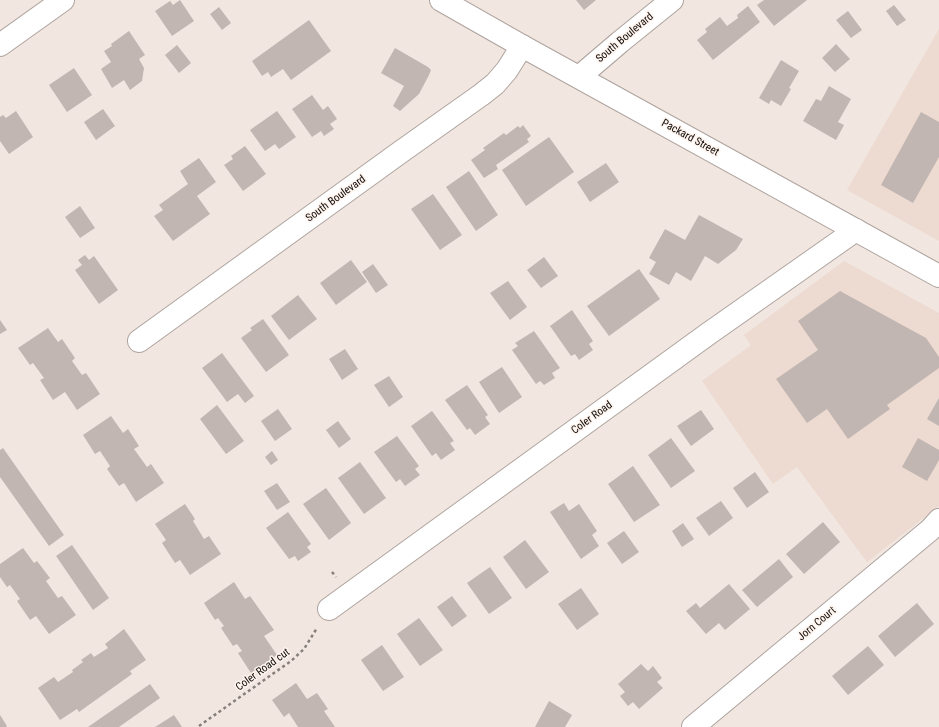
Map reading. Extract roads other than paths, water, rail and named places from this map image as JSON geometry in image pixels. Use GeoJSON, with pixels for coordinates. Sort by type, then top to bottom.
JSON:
{"type":"FeatureCollection","features":[{"type":"Feature","properties":{"kind":"street"},"geometry":{"type":"LineString","coordinates":[[0,45],[62,0]]}},
{"type":"Feature","properties":{"kind":"street","name":"Packard Street"},"geometry":{"type":"LineString","coordinates":[[441,0],[939,276]]}},
{"type":"Feature","properties":{"kind":"street","name":"South Boulevard"},"geometry":{"type":"LineString","coordinates":[[579,77],[672,0]]}},
{"type":"Feature","properties":{"kind":"street","name":"South Boulevard"},"geometry":{"type":"LineString","coordinates":[[139,341],[481,95],[495,84],[522,46]]}},
{"type":"Feature","properties":{"kind":"street","name":"Coler Road"},"geometry":{"type":"LineString","coordinates":[[329,609],[708,334],[856,230]]}},
{"type":"Feature","properties":{"kind":"street","name":"Jorn Court"},"geometry":{"type":"LineString","coordinates":[[693,727],[930,530],[939,520]]}}]}
